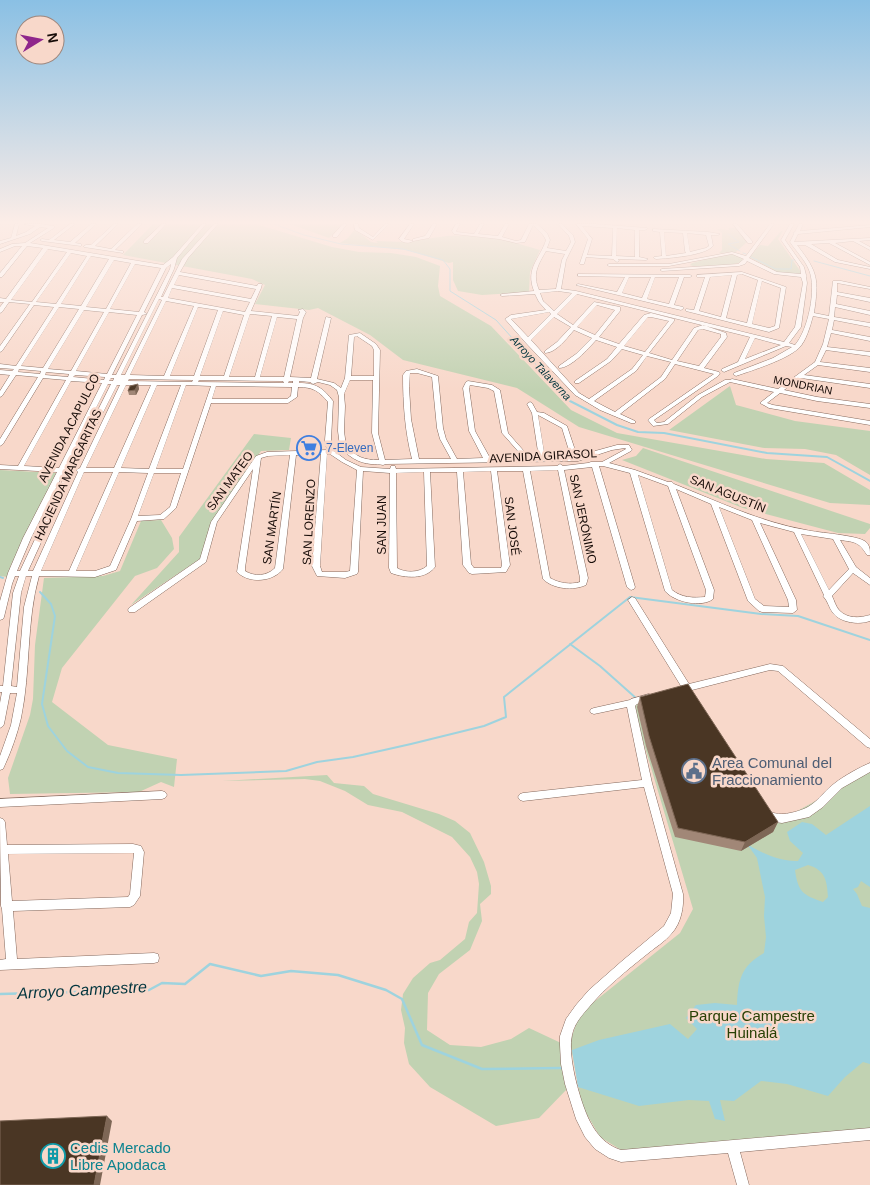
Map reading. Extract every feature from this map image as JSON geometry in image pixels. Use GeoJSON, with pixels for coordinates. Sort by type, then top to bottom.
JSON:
{"type":"FeatureCollection","features":[{"type":"Feature","properties":{"kind":"street"},"geometry":{"type":"LineString","coordinates":[[0,311],[23,279]]}},
{"type":"Feature","properties":{"kind":"street"},"geometry":{"type":"LineString","coordinates":[[0,350],[50,279]]}},
{"type":"Feature","properties":{"kind":"street"},"geometry":{"type":"LineString","coordinates":[[0,395],[75,279]]}},
{"type":"Feature","properties":{"kind":"street"},"geometry":{"type":"LineString","coordinates":[[0,444],[99,279]]}},
{"type":"Feature","properties":{"kind":"street"},"geometry":{"type":"LineString","coordinates":[[20,468],[125,279]]}},
{"type":"Feature","properties":{"kind":"street","name":"AVENIDA ACAPULCO"},"geometry":{"type":"LineString","coordinates":[[0,617],[4,584],[12,573],[61,470],[158,279]]}},
{"type":"Feature","properties":{"kind":"street","name":"AVENIDA ACAPULCO"},"geometry":{"type":"LineString","coordinates":[[117,380],[166,279]]}},
{"type":"Feature","properties":{"kind":"street"},"geometry":{"type":"LineString","coordinates":[[126,380],[174,279]]}},
{"type":"Feature","properties":{"kind":"street"},"geometry":{"type":"LineString","coordinates":[[214,279],[260,287],[247,313],[226,378]]}},
{"type":"Feature","properties":{"kind":"street"},"geometry":{"type":"LineString","coordinates":[[532,279],[535,292]]}},
{"type":"Feature","properties":{"kind":"street"},"geometry":{"type":"LineString","coordinates":[[558,290],[560,279]]}},
{"type":"Feature","properties":{"kind":"street"},"geometry":{"type":"LineString","coordinates":[[527,341],[577,288],[579,279]]}},
{"type":"Feature","properties":{"kind":"street"},"geometry":{"type":"LineString","coordinates":[[595,289],[599,279]]}},
{"type":"Feature","properties":{"kind":"street"},"geometry":{"type":"LineString","coordinates":[[619,294],[626,279]]}},
{"type":"Feature","properties":{"kind":"street"},"geometry":{"type":"LineString","coordinates":[[644,300],[652,279]]}},
{"type":"Feature","properties":{"kind":"street"},"geometry":{"type":"LineString","coordinates":[[671,306],[681,279]]}},
{"type":"Feature","properties":{"kind":"street"},"geometry":{"type":"LineString","coordinates":[[696,312],[707,279]]}},
{"type":"Feature","properties":{"kind":"street"},"geometry":{"type":"LineString","coordinates":[[723,318],[733,279]]}},
{"type":"Feature","properties":{"kind":"street"},"geometry":{"type":"LineString","coordinates":[[791,279],[804,283]]}},
{"type":"Feature","properties":{"kind":"street"},"geometry":{"type":"LineString","coordinates":[[804,279],[804,293],[798,327],[786,344],[716,374],[651,420],[655,425],[663,424],[700,396],[797,347],[803,338],[811,314],[814,279]]}},
{"type":"Feature","properties":{"kind":"street"},"geometry":{"type":"LineString","coordinates":[[688,310],[769,330],[774,330],[777,326],[785,288],[760,280],[749,325]]}},
{"type":"Feature","properties":{"kind":"street"},"geometry":{"type":"LineString","coordinates":[[870,288],[836,282],[830,330],[817,363],[780,389],[766,400],[764,404],[870,423]]}},
{"type":"Feature","properties":{"kind":"street"},"geometry":{"type":"LineString","coordinates":[[171,286],[253,301]]}},
{"type":"Feature","properties":{"kind":"street"},"geometry":{"type":"LineString","coordinates":[[502,295],[577,288],[595,289],[681,308]]}},
{"type":"Feature","properties":{"kind":"street"},"geometry":{"type":"LineString","coordinates":[[577,288],[585,294],[797,347]]}},
{"type":"Feature","properties":{"kind":"street","name":"MONDRIAN"},"geometry":{"type":"LineString","coordinates":[[535,292],[553,314],[572,328],[595,338],[619,347],[701,368],[716,374],[719,378],[780,389]]}},
{"type":"Feature","properties":{"kind":"street"},"geometry":{"type":"LineString","coordinates":[[804,293],[814,294]]}},
{"type":"Feature","properties":{"kind":"street"},"geometry":{"type":"LineString","coordinates":[[835,293],[870,300]]}},
{"type":"Feature","properties":{"kind":"street"},"geometry":{"type":"LineString","coordinates":[[157,298],[247,313],[300,318]]}},
{"type":"Feature","properties":{"kind":"street"},"geometry":{"type":"LineString","coordinates":[[0,300],[149,315]]}},
{"type":"Feature","properties":{"kind":"street"},"geometry":{"type":"LineString","coordinates":[[546,352],[559,343],[597,302],[618,308],[595,338],[574,359],[561,367]]}},
{"type":"Feature","properties":{"kind":"street"},"geometry":{"type":"LineString","coordinates":[[166,378],[197,304]]}},
{"type":"Feature","properties":{"kind":"street"},"geometry":{"type":"LineString","coordinates":[[834,306],[870,313]]}},
{"type":"Feature","properties":{"kind":"street"},"geometry":{"type":"LineString","coordinates":[[195,381],[221,309]]}},
{"type":"Feature","properties":{"kind":"street"},"geometry":{"type":"LineString","coordinates":[[286,381],[303,312],[301,310]]}},
{"type":"Feature","properties":{"kind":"street"},"geometry":{"type":"LineString","coordinates":[[548,310],[508,317],[508,320],[573,391],[589,402],[633,422]]}},
{"type":"Feature","properties":{"kind":"street"},"geometry":{"type":"LineString","coordinates":[[811,314],[870,325]]}},
{"type":"Feature","properties":{"kind":"street"},"geometry":{"type":"LineString","coordinates":[[257,378],[275,315]]}},
{"type":"Feature","properties":{"kind":"street"},"geometry":{"type":"LineString","coordinates":[[577,382],[604,364],[647,315],[671,320],[647,354],[629,374],[589,402]]}},
{"type":"Feature","properties":{"kind":"street"},"geometry":{"type":"LineString","coordinates":[[310,385],[315,379],[328,318]]}},
{"type":"Feature","properties":{"kind":"street"},"geometry":{"type":"LineString","coordinates":[[615,415],[663,378],[696,329],[703,327],[723,333],[724,336],[701,368]]}},
{"type":"Feature","properties":{"kind":"street"},"geometry":{"type":"LineString","coordinates":[[830,330],[870,339]]}},
{"type":"Feature","properties":{"kind":"street"},"geometry":{"type":"LineString","coordinates":[[0,372],[16,371],[117,380],[166,378],[214,384],[315,379],[336,386],[342,393],[348,378],[351,336],[356,334],[376,347],[376,433],[383,463]]}},
{"type":"Feature","properties":{"kind":"street"},"geometry":{"type":"LineString","coordinates":[[740,364],[752,338]]}},
{"type":"Feature","properties":{"kind":"street"},"geometry":{"type":"LineString","coordinates":[[824,348],[870,354]]}},
{"type":"Feature","properties":{"kind":"street"},"geometry":{"type":"LineString","coordinates":[[817,363],[870,370]]}},
{"type":"Feature","properties":{"kind":"street"},"geometry":{"type":"LineString","coordinates":[[0,366],[16,371]]}},
{"type":"Feature","properties":{"kind":"street"},"geometry":{"type":"LineString","coordinates":[[416,462],[408,427],[406,400],[406,375],[413,370],[435,376],[440,428],[443,439],[455,461]]}},
{"type":"Feature","properties":{"kind":"street","name":"MONDRIAN"},"geometry":{"type":"LineString","coordinates":[[724,370],[737,376],[817,399],[870,404]]}},
{"type":"Feature","properties":{"kind":"street"},"geometry":{"type":"LineString","coordinates":[[800,376],[870,386]]}},
{"type":"Feature","properties":{"kind":"street"},"geometry":{"type":"LineString","coordinates":[[126,380],[184,384],[226,378],[257,378],[286,381]]}},
{"type":"Feature","properties":{"kind":"street"},"geometry":{"type":"LineString","coordinates":[[348,378],[376,378]]}},
{"type":"Feature","properties":{"kind":"street","name":"HACIENDA MARGARITAS"},"geometry":{"type":"LineString","coordinates":[[17,593],[23,573],[71,470],[117,380]]}},
{"type":"Feature","properties":{"kind":"street","name":"HACIENDA MARGARITAS"},"geometry":{"type":"LineString","coordinates":[[30,592],[36,573],[82,470],[126,380]]}},
{"type":"Feature","properties":{"kind":"street"},"geometry":{"type":"LineString","coordinates":[[296,381],[310,385],[323,392],[331,402],[328,452]]}},
{"type":"Feature","properties":{"kind":"street"},"geometry":{"type":"LineString","coordinates":[[209,401],[291,400],[294,398],[296,381]]}},
{"type":"Feature","properties":{"kind":"street"},"geometry":{"type":"LineString","coordinates":[[72,573],[155,383]]}},
{"type":"Feature","properties":{"kind":"street"},"geometry":{"type":"LineString","coordinates":[[488,461],[472,431],[466,388],[468,383],[490,386],[497,390],[505,433],[528,459]]}},
{"type":"Feature","properties":{"kind":"street"},"geometry":{"type":"LineString","coordinates":[[12,573],[95,574],[109,570],[116,564],[184,384]]}},
{"type":"Feature","properties":{"kind":"street"},"geometry":{"type":"LineString","coordinates":[[134,519],[157,518],[170,512],[214,384]]}},
{"type":"Feature","properties":{"kind":"street"},"geometry":{"type":"LineString","coordinates":[[111,392],[120,392]]}},
{"type":"Feature","properties":{"kind":"street","name":"AVENIDA GIRASOL"},"geometry":{"type":"LineString","coordinates":[[328,452],[360,469],[393,472],[561,468],[594,465],[603,464],[627,452],[629,448],[622,445],[595,454],[559,459],[392,463],[362,460],[354,457],[343,447],[341,430],[344,401],[342,393]]}},
{"type":"Feature","properties":{"kind":"street"},"geometry":{"type":"LineString","coordinates":[[331,402],[344,401]]}},
{"type":"Feature","properties":{"kind":"street"},"geometry":{"type":"LineString","coordinates":[[530,404],[535,413],[542,459]]}},
{"type":"Feature","properties":{"kind":"street"},"geometry":{"type":"LineString","coordinates":[[535,413],[542,414],[565,427],[575,458],[594,465],[631,587]]}},
{"type":"Feature","properties":{"kind":"street","name":"SAN MATEO"},"geometry":{"type":"LineString","coordinates":[[132,610],[203,560],[214,522],[258,458],[267,454],[328,452]]}},
{"type":"Feature","properties":{"kind":"street","name":"SAN LORENZO"},"geometry":{"type":"LineString","coordinates":[[328,452],[316,566],[320,574],[345,575],[354,572],[360,469]]}},
{"type":"Feature","properties":{"kind":"street","name":"SAN MARTÍN"},"geometry":{"type":"LineString","coordinates":[[258,458],[241,572],[247,576],[270,576],[279,569],[293,453]]}},
{"type":"Feature","properties":{"kind":"street","name":"SAN JERÓNIMO"},"geometry":{"type":"LineString","coordinates":[[526,469],[547,579],[556,584],[576,586],[583,583],[584,578],[559,459]]}},
{"type":"Feature","properties":{"kind":"street","name":"SAN JUAN"},"geometry":{"type":"LineString","coordinates":[[392,463],[393,568],[395,572],[402,574],[423,573],[427,572],[430,567],[427,471]]}},
{"type":"Feature","properties":{"kind":"street","name":"SAN AGUSTÍN"},"geometry":{"type":"LineString","coordinates":[[603,464],[633,471],[670,484],[755,519],[796,530],[862,542],[870,553]]}},
{"type":"Feature","properties":{"kind":"street"},"geometry":{"type":"LineString","coordinates":[[0,466],[61,470],[184,471]]}},
{"type":"Feature","properties":{"kind":"street","name":"SAN JOSÉ"},"geometry":{"type":"LineString","coordinates":[[460,470],[467,565],[472,571],[498,571],[506,568],[494,470]]}},
{"type":"Feature","properties":{"kind":"street"},"geometry":{"type":"LineString","coordinates":[[633,471],[667,585],[673,596],[683,599],[709,599],[710,590],[670,484]]}},
{"type":"Feature","properties":{"kind":"street"},"geometry":{"type":"LineString","coordinates":[[713,501],[748,594],[756,606],[762,609],[793,610],[792,600],[755,519]]}},
{"type":"Feature","properties":{"kind":"street"},"geometry":{"type":"LineString","coordinates":[[796,530],[836,612],[842,616],[860,621],[870,618]]}},
{"type":"Feature","properties":{"kind":"street"},"geometry":{"type":"LineString","coordinates":[[835,537],[853,569],[870,582]]}},
{"type":"Feature","properties":{"kind":"street"},"geometry":{"type":"LineString","coordinates":[[827,596],[853,569]]}},
{"type":"Feature","properties":{"kind":"street"},"geometry":{"type":"LineString","coordinates":[[4,584],[32,583]]}},
{"type":"Feature","properties":{"kind":"street"},"geometry":{"type":"LineString","coordinates":[[0,766],[13,731],[21,690],[30,592],[2,592]]}},
{"type":"Feature","properties":{"kind":"street"},"geometry":{"type":"LineString","coordinates":[[0,724],[17,593]]}},
{"type":"Feature","properties":{"kind":"street"},"geometry":{"type":"LineString","coordinates":[[632,600],[690,692]]}},
{"type":"Feature","properties":{"kind":"street"},"geometry":{"type":"LineString","coordinates":[[671,691],[690,692],[770,667],[780,668],[870,744]]}},
{"type":"Feature","properties":{"kind":"street"},"geometry":{"type":"LineString","coordinates":[[4,689],[21,690]]}},
{"type":"Feature","properties":{"kind":"street"},"geometry":{"type":"LineString","coordinates":[[594,711],[632,703],[655,695]]}},
{"type":"Feature","properties":{"kind":"street"},"geometry":{"type":"LineString","coordinates":[[632,703],[646,783],[678,894],[679,908],[668,930],[580,1006],[571,1019],[566,1036],[573,1096],[589,1135],[610,1154],[640,1156],[870,1134]]}},
{"type":"Feature","properties":{"kind":"street"},"geometry":{"type":"LineString","coordinates":[[761,805],[772,818],[795,818],[806,814],[829,796],[839,785],[870,767]]}},
{"type":"Feature","properties":{"kind":"street"},"geometry":{"type":"LineString","coordinates":[[523,797],[646,783]]}},
{"type":"Feature","properties":{"kind":"street"},"geometry":{"type":"LineString","coordinates":[[0,803],[162,795]]}},
{"type":"Feature","properties":{"kind":"street"},"geometry":{"type":"LineString","coordinates":[[0,822],[1,858],[12,965]]}},
{"type":"Feature","properties":{"kind":"street"},"geometry":{"type":"LineString","coordinates":[[1,858],[133,848],[138,849],[140,852],[135,896],[130,902],[6,906]]}},
{"type":"Feature","properties":{"kind":"street"},"geometry":{"type":"LineString","coordinates":[[0,965],[154,958]]}},
{"type":"Feature","properties":{"kind":"street"},"geometry":{"type":"LineString","coordinates":[[732,1146],[743,1185]]}},
{"type":"Feature","properties":{"kind":"green space"},"geometry":{"type":"Polygon","coordinates":[[[253,279],[439,279],[440,296],[491,326],[571,410],[617,433],[766,459],[824,463],[870,490],[870,505],[830,503],[579,427],[517,388],[403,360],[370,335],[318,308],[309,310],[255,304],[265,285],[253,279]]]}},
{"type":"Feature","properties":{"kind":"green space"},"geometry":{"type":"Polygon","coordinates":[[[530,279],[529,292],[482,295],[458,291],[453,280],[530,279]]]}},
{"type":"Feature","properties":{"kind":"green space"},"geometry":{"type":"Polygon","coordinates":[[[730,386],[736,405],[795,421],[870,431],[870,475],[836,455],[805,449],[764,448],[669,430],[730,386]]]}},
{"type":"Feature","properties":{"kind":"green space"},"geometry":{"type":"Polygon","coordinates":[[[254,434],[291,438],[289,450],[261,451],[212,522],[203,557],[131,605],[179,552],[179,537],[254,434]]]}},
{"type":"Feature","properties":{"kind":"green space"},"geometry":{"type":"Polygon","coordinates":[[[643,448],[870,524],[870,528],[865,534],[838,533],[743,508],[622,460],[636,456],[643,448]]]}},
{"type":"Feature","properties":{"kind":"green space"},"geometry":{"type":"Polygon","coordinates":[[[0,470],[56,473],[10,567],[9,577],[0,576],[0,470]]]}},
{"type":"Feature","properties":{"kind":"green space"},"geometry":{"type":"Polygon","coordinates":[[[161,520],[172,538],[174,549],[157,568],[135,576],[62,668],[52,702],[108,745],[177,759],[174,787],[161,782],[139,792],[10,794],[8,778],[30,715],[33,699],[35,645],[44,578],[103,576],[120,571],[141,521],[161,520]]]}},
{"type":"Feature","properties":{"kind":"green space","name":"Parque Campestre Huinalá"},"geometry":{"type":"Polygon","coordinates":[[[637,702],[770,826],[870,771],[870,1132],[621,1150],[600,1137],[582,1106],[570,1042],[580,1013],[680,933],[693,909],[633,707],[637,702]]]}},
{"type":"Feature","properties":{"kind":"green space"},"geometry":{"type":"Polygon","coordinates":[[[327,775],[334,783],[364,786],[373,794],[439,814],[455,821],[470,833],[484,862],[491,886],[491,894],[480,904],[482,921],[470,950],[439,974],[428,993],[427,1030],[450,1045],[481,1047],[511,1039],[529,1028],[561,1043],[568,1088],[539,1118],[496,1126],[430,1087],[409,1064],[404,1043],[405,1028],[401,1010],[403,994],[413,978],[430,963],[440,960],[465,939],[469,922],[477,913],[479,884],[477,872],[470,857],[452,837],[402,812],[368,805],[345,791],[320,781],[305,779],[222,781],[327,775]]]}},
{"type":"Feature","properties":{"kind":"water"},"geometry":{"type":"Polygon","coordinates":[[[870,806],[870,887],[861,881],[858,887],[853,889],[862,906],[870,908],[870,1064],[863,1062],[845,1077],[828,1096],[787,1084],[761,1081],[734,1101],[720,1100],[725,1121],[715,1119],[709,1101],[689,1100],[639,1106],[578,1087],[572,1050],[599,1040],[670,1024],[688,1039],[697,1029],[686,1018],[696,1005],[715,1003],[737,1005],[738,988],[742,974],[750,963],[764,953],[766,937],[765,897],[757,858],[747,844],[771,856],[798,861],[803,853],[790,841],[787,832],[802,822],[812,824],[826,835],[870,806]],[[808,865],[795,870],[796,877],[800,888],[806,895],[823,902],[828,897],[826,881],[822,873],[808,865]]]}},
{"type":"Feature","properties":{"kind":"building"},"geometry":{"type":"Polygon","coordinates":[[[138,384],[135,390],[128,391],[130,386],[138,384]]]}},
{"type":"Feature","properties":{"kind":"building"},"geometry":{"type":"Polygon","coordinates":[[[303,440],[312,440],[315,444],[302,444],[303,440]]]}},
{"type":"Feature","properties":{"kind":"building","name":"Area Comunal del Fraccionamiento"},"geometry":{"type":"Polygon","coordinates":[[[688,684],[778,822],[745,842],[678,828],[649,736],[640,697],[688,684]]]}},
{"type":"Feature","properties":{"kind":"building","name":"Cedis Mercado Libre Apodaca"},"geometry":{"type":"Polygon","coordinates":[[[107,1116],[94,1185],[0,1185],[0,1121],[107,1116]]]}},
{"type":"Feature","properties":{"kind":"waterway","name":"Arroyo Talaverna"},"geometry":{"type":"LineString","coordinates":[[450,279],[450,291],[496,320],[550,380]]}},
{"type":"Feature","properties":{"kind":"waterway","name":"Arroyo Talaverna"},"geometry":{"type":"LineString","coordinates":[[549,378],[570,401],[617,425],[638,432],[664,433],[767,453],[827,457],[870,481]]}},
{"type":"Feature","properties":{"kind":"waterway"},"geometry":{"type":"LineString","coordinates":[[40,592],[51,604],[55,616],[42,704],[48,726],[67,751],[88,767],[118,773],[181,775],[286,771],[317,762],[353,757],[484,726],[506,717],[504,697],[570,644]]}},
{"type":"Feature","properties":{"kind":"waterway"},"geometry":{"type":"LineString","coordinates":[[570,644],[630,597],[761,614],[798,616],[870,640]]}},
{"type":"Feature","properties":{"kind":"waterway"},"geometry":{"type":"LineString","coordinates":[[570,644],[600,666],[637,699]]}},
{"type":"Feature","properties":{"kind":"waterway","name":"Arroyo Campestre"},"geometry":{"type":"LineString","coordinates":[[0,994],[149,990],[162,983],[185,984],[210,964],[261,976],[291,971],[338,975],[386,990],[402,999],[422,1045],[482,1069],[562,1068]]}},
{"type":"Feature","properties":{"kind":"place","name":"7-Eleven"},"geometry":{"type":"Point","coordinates":[309,448]}},
{"type":"Feature","properties":{"kind":"place","name":"Area Comunal del Fraccionamiento"},"geometry":{"type":"Point","coordinates":[694,771]}},
{"type":"Feature","properties":{"kind":"place","name":"Cedis Mercado Libre Apodaca"},"geometry":{"type":"Point","coordinates":[53,1156]}}]}
